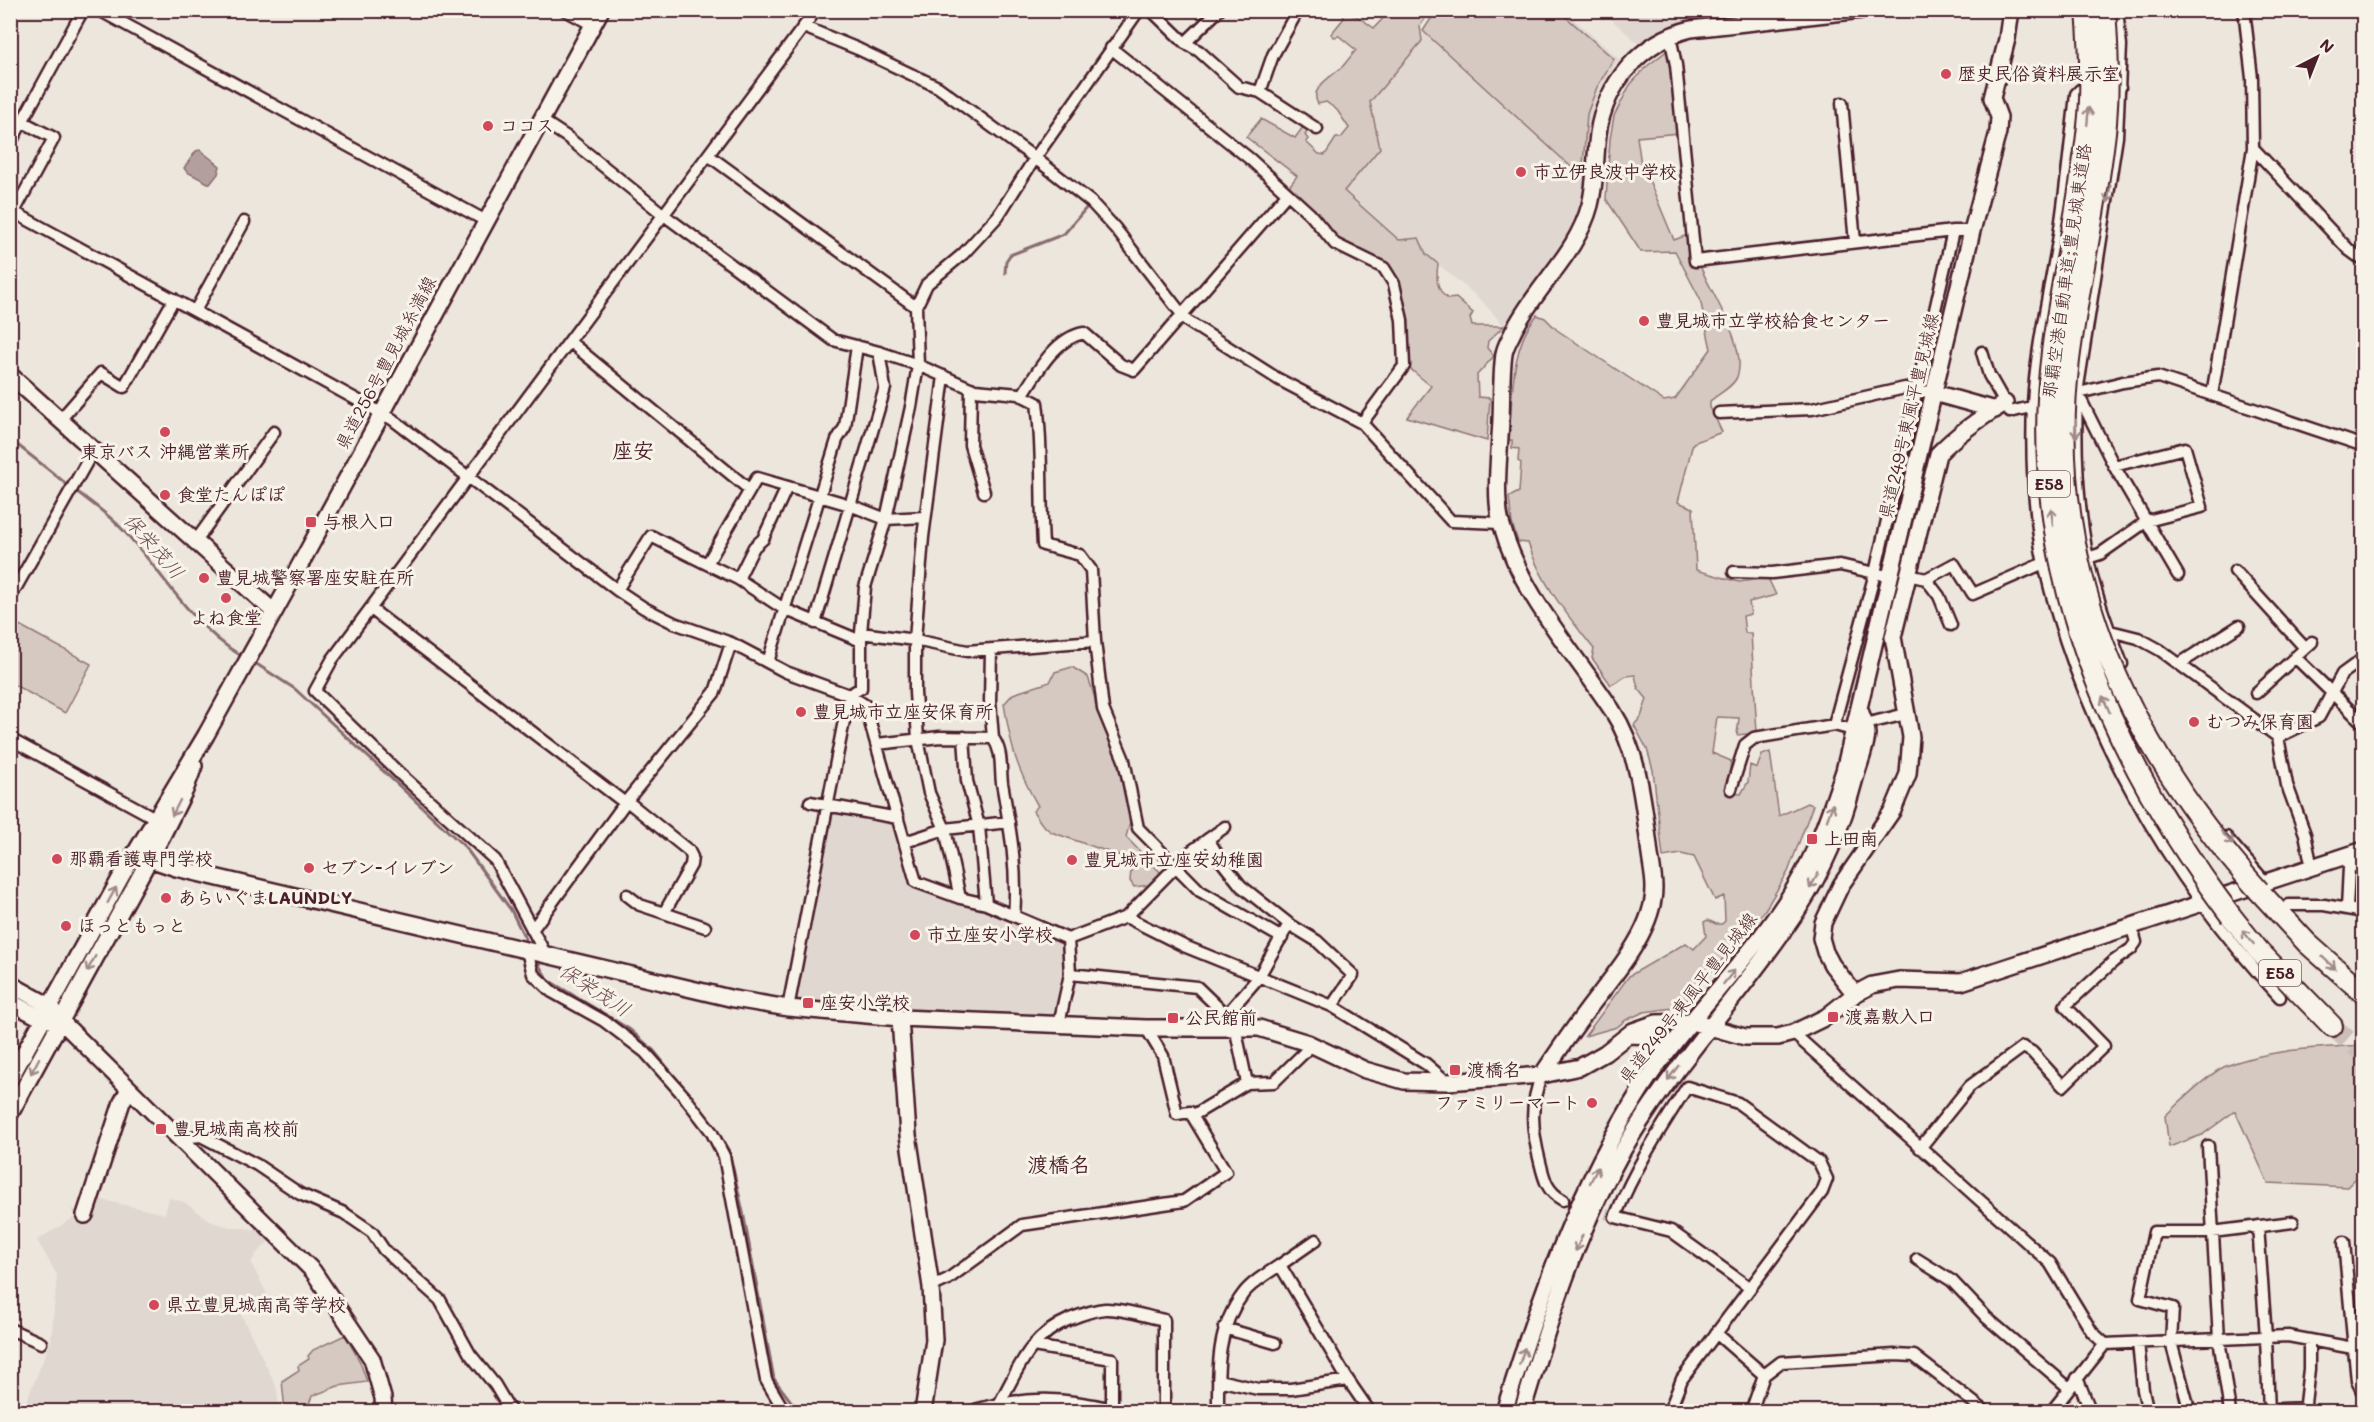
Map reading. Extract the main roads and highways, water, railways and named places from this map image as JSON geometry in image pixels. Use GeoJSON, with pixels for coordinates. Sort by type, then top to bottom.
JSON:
{"type":"FeatureCollection","features":[{"type":"Feature","properties":{"kind":"highway","name":"那覇空港自動車道;豊見城東道路"},"geometry":{"type":"LineString","coordinates":[[2087,10],[2091,79],[2089,117],[2057,315],[2048,394],[2046,451],[2053,525],[2071,609],[2084,651],[2106,705],[2164,819],[2193,864],[2266,958],[2332,1026]]}},
{"type":"Feature","properties":{"kind":"highway","name":"那覇空港自動車道;豊見城東道路"},"geometry":{"type":"LineString","coordinates":[[2105,10],[2108,48],[2106,121],[2069,362],[2067,393],[2066,461],[2073,531],[2093,617],[2120,687],[2135,718],[2177,788],[2232,861],[2262,887],[2307,943],[2361,992]]}},
{"type":"Feature","properties":{"kind":"waterway"},"geometry":{"type":"LineString","coordinates":[[1005,273],[1006,261],[1010,255],[1064,234],[1087,207]]}},
{"type":"Feature","properties":{"kind":"waterway","name":"保栄茂川"},"geometry":{"type":"LineString","coordinates":[[10,439],[69,486]]}},
{"type":"Feature","properties":{"kind":"waterway","name":"保栄茂川"},"geometry":{"type":"LineString","coordinates":[[75,490],[116,523],[206,628],[240,655]]}},
{"type":"Feature","properties":{"kind":"waterway","name":"保栄茂川"},"geometry":{"type":"LineString","coordinates":[[255,663],[295,689],[465,847],[511,910],[529,946]]}},
{"type":"Feature","properties":{"kind":"waterway","name":"保栄茂川"},"geometry":{"type":"LineString","coordinates":[[534,957],[548,980],[629,1029],[654,1051],[688,1093]]}},
{"type":"Feature","properties":{"kind":"waterway","name":"保栄茂川"},"geometry":{"type":"LineString","coordinates":[[702,1110],[729,1151],[743,1212],[774,1379],[799,1412]]}},
{"type":"Feature","properties":{"kind":"tunnel"},"geometry":{"type":"LineString","coordinates":[[2332,1026],[2364,1054]]}},
{"type":"Feature","properties":{"kind":"tunnel"},"geometry":{"type":"LineString","coordinates":[[1563,1200],[1615,1217]]}},
{"type":"Feature","properties":{"kind":"place","name":"歴史民俗資料展示室"},"geometry":{"type":"Point","coordinates":[1946,74]}},
{"type":"Feature","properties":{"kind":"place","name":"ココス"},"geometry":{"type":"Point","coordinates":[488,126]}},
{"type":"Feature","properties":{"kind":"place","name":"市立伊良波中学校"},"geometry":{"type":"Point","coordinates":[1521,172]}},
{"type":"Feature","properties":{"kind":"place","name":"豊見城市立学校給食センター"},"geometry":{"type":"Point","coordinates":[1644,321]}},
{"type":"Feature","properties":{"kind":"place","name":"東京バス 沖縄営業所"},"geometry":{"type":"Point","coordinates":[165,432]}},
{"type":"Feature","properties":{"kind":"place","name":"食堂たんぽぽ"},"geometry":{"type":"Point","coordinates":[165,495]}},
{"type":"Feature","properties":{"kind":"place","name":"与根入口"},"geometry":{"type":"Point","coordinates":[311,522]}},
{"type":"Feature","properties":{"kind":"place","name":"豊見城警察署座安駐在所"},"geometry":{"type":"Point","coordinates":[204,578]}},
{"type":"Feature","properties":{"kind":"place","name":"よね食堂"},"geometry":{"type":"Point","coordinates":[226,598]}},
{"type":"Feature","properties":{"kind":"place","name":"豊見城市立座安保育所"},"geometry":{"type":"Point","coordinates":[801,712]}},
{"type":"Feature","properties":{"kind":"place","name":"むつみ保育園"},"geometry":{"type":"Point","coordinates":[2194,722]}},
{"type":"Feature","properties":{"kind":"place","name":"上田南"},"geometry":{"type":"Point","coordinates":[1812,839]}},
{"type":"Feature","properties":{"kind":"place","name":"那覇看護専門学校"},"geometry":{"type":"Point","coordinates":[57,859]}},
{"type":"Feature","properties":{"kind":"place","name":"豊見城市立座安幼稚園"},"geometry":{"type":"Point","coordinates":[1072,860]}},
{"type":"Feature","properties":{"kind":"place","name":"セブン-イレブン"},"geometry":{"type":"Point","coordinates":[309,868]}},
{"type":"Feature","properties":{"kind":"place","name":"あらいぐまLAUNDLY"},"geometry":{"type":"Point","coordinates":[166,898]}},
{"type":"Feature","properties":{"kind":"place","name":"ほっともっと"},"geometry":{"type":"Point","coordinates":[66,926]}},
{"type":"Feature","properties":{"kind":"place","name":"市立座安小学校"},"geometry":{"type":"Point","coordinates":[915,935]}},
{"type":"Feature","properties":{"kind":"place","name":"座安小学校"},"geometry":{"type":"Point","coordinates":[808,1003]}},
{"type":"Feature","properties":{"kind":"place","name":"渡嘉敷入口"},"geometry":{"type":"Point","coordinates":[1833,1017]}},
{"type":"Feature","properties":{"kind":"place","name":"公民館前"},"geometry":{"type":"Point","coordinates":[1173,1018]}},
{"type":"Feature","properties":{"kind":"place","name":"渡橋名"},"geometry":{"type":"Point","coordinates":[1455,1070]}},
{"type":"Feature","properties":{"kind":"place","name":"ファミリーマート"},"geometry":{"type":"Point","coordinates":[1592,1103]}},
{"type":"Feature","properties":{"kind":"place","name":"豊見城南高校前"},"geometry":{"type":"Point","coordinates":[161,1129]}},
{"type":"Feature","properties":{"kind":"place","name":"県立豊見城南高等学校"},"geometry":{"type":"Point","coordinates":[154,1305]}},
{"type":"Feature","properties":{"kind":"district","name":"座安"},"geometry":{"type":"Point","coordinates":[633,451]}},
{"type":"Feature","properties":{"kind":"district","name":"渡橋名"},"geometry":{"type":"Point","coordinates":[1059,1165]}}]}
